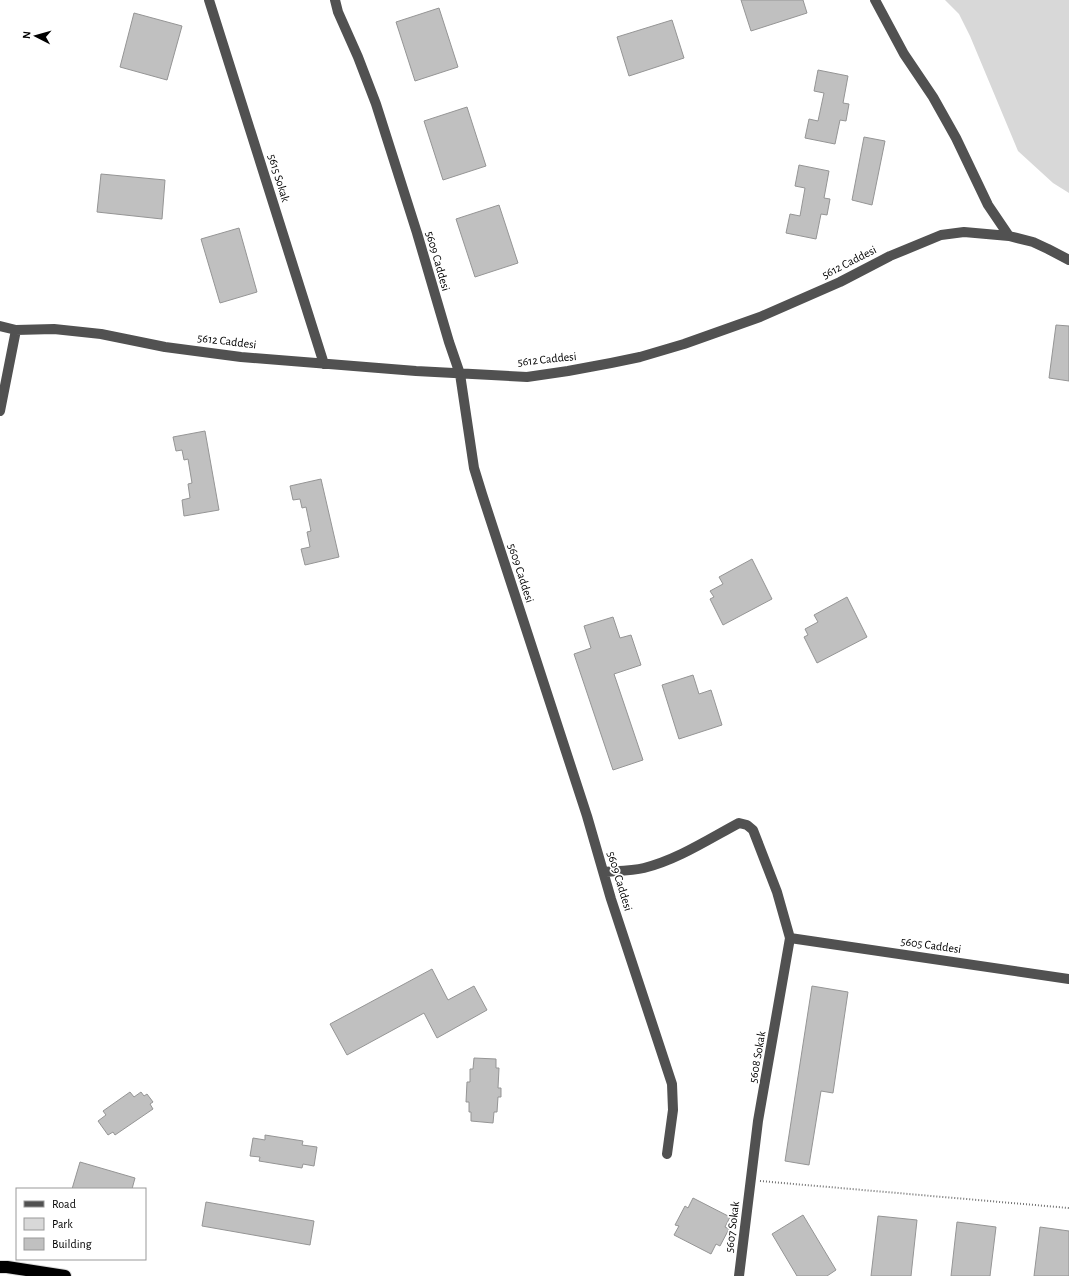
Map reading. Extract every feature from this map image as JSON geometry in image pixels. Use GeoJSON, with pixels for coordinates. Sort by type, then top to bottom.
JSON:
{"type":"FeatureCollection","features":[{"type":"Feature","properties":{"kind":"highway"},"geometry":{"type":"LineString","coordinates":[[0,1267],[65,1276]]}},
{"type":"Feature","properties":{"kind":"street","name":"5615 Sokak"},"geometry":{"type":"LineString","coordinates":[[209,0],[324,364]]}},
{"type":"Feature","properties":{"kind":"street","name":"5609 Caddesi"},"geometry":{"type":"LineString","coordinates":[[335,0],[338,12],[358,57],[376,104],[417,233],[460,374],[476,474],[587,816],[611,899],[672,1084],[673,1110],[667,1154]]}},
{"type":"Feature","properties":{"kind":"street"},"geometry":{"type":"LineString","coordinates":[[876,0],[904,54],[933,97],[952,131],[988,205],[1009,236]]}},
{"type":"Feature","properties":{"kind":"street","name":"5612 Caddesi"},"geometry":{"type":"LineString","coordinates":[[0,326],[16,330],[54,329],[101,334],[165,347],[241,357],[460,374],[527,377],[568,371],[640,356],[684,344],[760,317],[840,282],[890,256],[941,235],[964,232],[1009,236],[1033,242],[1069,260]]}},
{"type":"Feature","properties":{"kind":"street"},"geometry":{"type":"LineString","coordinates":[[0,411],[16,330]]}},
{"type":"Feature","properties":{"kind":"street"},"geometry":{"type":"LineString","coordinates":[[604,872],[642,868],[658,864],[673,858],[739,822],[747,825],[753,830],[777,892],[790,938]]}},
{"type":"Feature","properties":{"kind":"street","name":"5605 Caddesi"},"geometry":{"type":"LineString","coordinates":[[790,938],[1069,979]]}},
{"type":"Feature","properties":{"kind":"street","name":"5608 Sokak"},"geometry":{"type":"LineString","coordinates":[[751,1181],[758,1121],[790,938]]}},
{"type":"Feature","properties":{"kind":"street","name":"5607 Sokak"},"geometry":{"type":"LineString","coordinates":[[739,1276],[751,1181]]}},
{"type":"Feature","properties":{"kind":"path"},"geometry":{"type":"LineString","coordinates":[[751,1181],[1069,1208]]}},
{"type":"Feature","properties":{"kind":"green space"},"geometry":{"type":"Polygon","coordinates":[[[945,0],[1069,0],[1069,193],[1053,183],[1018,151],[970,36],[959,14],[945,0]]]}},
{"type":"Feature","properties":{"kind":"building"},"geometry":{"type":"Polygon","coordinates":[[[741,0],[803,0],[807,13],[751,31],[741,0]]]}},
{"type":"Feature","properties":{"kind":"building"},"geometry":{"type":"Polygon","coordinates":[[[439,8],[458,67],[415,81],[396,22],[439,8]]]}},
{"type":"Feature","properties":{"kind":"building"},"geometry":{"type":"Polygon","coordinates":[[[134,13],[182,26],[167,80],[120,67],[134,13]]]}},
{"type":"Feature","properties":{"kind":"building"},"geometry":{"type":"Polygon","coordinates":[[[672,20],[684,58],[629,76],[617,37],[672,20]]]}},
{"type":"Feature","properties":{"kind":"building"},"geometry":{"type":"Polygon","coordinates":[[[818,70],[848,76],[843,103],[849,104],[846,121],[840,120],[835,144],[805,138],[809,119],[818,121],[824,93],[814,91],[818,70]]]}},
{"type":"Feature","properties":{"kind":"building"},"geometry":{"type":"Polygon","coordinates":[[[467,107],[486,166],[443,180],[424,121],[467,107]]]}},
{"type":"Feature","properties":{"kind":"building"},"geometry":{"type":"Polygon","coordinates":[[[864,137],[885,141],[872,205],[852,200],[864,137]]]}},
{"type":"Feature","properties":{"kind":"building"},"geometry":{"type":"Polygon","coordinates":[[[799,165],[829,171],[824,198],[830,199],[827,215],[821,214],[816,239],[786,233],[790,214],[800,216],[805,188],[795,186],[799,165]]]}},
{"type":"Feature","properties":{"kind":"building"},"geometry":{"type":"Polygon","coordinates":[[[101,174],[165,180],[162,219],[97,212],[101,174]]]}},
{"type":"Feature","properties":{"kind":"building"},"geometry":{"type":"Polygon","coordinates":[[[499,205],[518,263],[475,277],[456,219],[499,205]]]}},
{"type":"Feature","properties":{"kind":"building"},"geometry":{"type":"Polygon","coordinates":[[[239,228],[257,292],[220,303],[201,239],[239,228]]]}},
{"type":"Feature","properties":{"kind":"building"},"geometry":{"type":"Polygon","coordinates":[[[1056,325],[1069,326],[1069,381],[1049,378],[1056,325]]]}},
{"type":"Feature","properties":{"kind":"building"},"geometry":{"type":"Polygon","coordinates":[[[205,431],[219,510],[184,516],[182,500],[190,498],[188,484],[192,483],[188,459],[184,460],[182,450],[176,451],[173,437],[205,431]]]}},
{"type":"Feature","properties":{"kind":"building"},"geometry":{"type":"Polygon","coordinates":[[[321,479],[339,557],[305,565],[301,549],[310,547],[307,532],[311,531],[306,507],[302,508],[300,499],[293,500],[290,486],[321,479]]]}},
{"type":"Feature","properties":{"kind":"building"},"geometry":{"type":"Polygon","coordinates":[[[752,559],[772,599],[723,625],[710,599],[714,597],[710,591],[723,584],[719,577],[752,559]]]}},
{"type":"Feature","properties":{"kind":"building"},"geometry":{"type":"Polygon","coordinates":[[[847,597],[867,637],[817,663],[804,637],[808,635],[805,629],[818,622],[814,615],[847,597]]]}},
{"type":"Feature","properties":{"kind":"building"},"geometry":{"type":"Polygon","coordinates":[[[613,617],[620,638],[631,635],[641,665],[614,674],[643,760],[613,770],[574,654],[591,648],[584,626],[613,617]]]}},
{"type":"Feature","properties":{"kind":"building"},"geometry":{"type":"Polygon","coordinates":[[[693,675],[699,694],[711,690],[722,725],[679,739],[662,685],[693,675]]]}},
{"type":"Feature","properties":{"kind":"building"},"geometry":{"type":"Polygon","coordinates":[[[432,969],[448,1000],[474,986],[487,1010],[437,1038],[424,1013],[347,1055],[330,1024],[432,969]]]}},
{"type":"Feature","properties":{"kind":"building"},"geometry":{"type":"Polygon","coordinates":[[[812,986],[848,992],[833,1093],[821,1091],[809,1165],[785,1161],[812,986]]]}},
{"type":"Feature","properties":{"kind":"building"},"geometry":{"type":"Polygon","coordinates":[[[474,1058],[496,1059],[496,1068],[499,1068],[498,1088],[501,1088],[501,1097],[498,1097],[497,1112],[494,1112],[493,1123],[471,1121],[469,1102],[466,1102],[467,1082],[470,1082],[470,1069],[473,1069],[474,1058]]]}},
{"type":"Feature","properties":{"kind":"building"},"geometry":{"type":"Polygon","coordinates":[[[130,1092],[134,1097],[141,1092],[144,1096],[147,1094],[153,1102],[150,1104],[153,1109],[115,1135],[113,1132],[108,1135],[98,1121],[106,1115],[103,1111],[130,1092]]]}},
{"type":"Feature","properties":{"kind":"building"},"geometry":{"type":"Polygon","coordinates":[[[265,1135],[303,1141],[302,1145],[317,1147],[314,1166],[303,1164],[302,1168],[259,1161],[260,1157],[250,1156],[253,1138],[265,1140],[265,1135]]]}},
{"type":"Feature","properties":{"kind":"building"},"geometry":{"type":"Polygon","coordinates":[[[80,1162],[135,1178],[132,1188],[72,1188],[80,1162]]]}},
{"type":"Feature","properties":{"kind":"building"},"geometry":{"type":"Polygon","coordinates":[[[693,1198],[730,1217],[725,1227],[729,1229],[720,1246],[716,1244],[711,1254],[674,1235],[679,1226],[675,1225],[685,1206],[688,1208],[693,1198]]]}},
{"type":"Feature","properties":{"kind":"building"},"geometry":{"type":"Polygon","coordinates":[[[206,1202],[314,1221],[310,1245],[202,1226],[206,1202]]]}},
{"type":"Feature","properties":{"kind":"building"},"geometry":{"type":"Polygon","coordinates":[[[803,1215],[836,1270],[827,1276],[797,1276],[772,1234],[803,1215]]]}},
{"type":"Feature","properties":{"kind":"building"},"geometry":{"type":"Polygon","coordinates":[[[878,1216],[917,1220],[911,1276],[871,1276],[878,1216]]]}},
{"type":"Feature","properties":{"kind":"building"},"geometry":{"type":"Polygon","coordinates":[[[957,1222],[996,1227],[990,1276],[951,1276],[957,1222]]]}},
{"type":"Feature","properties":{"kind":"building"},"geometry":{"type":"Polygon","coordinates":[[[1040,1227],[1069,1231],[1069,1276],[1034,1276],[1040,1227]]]}}]}
